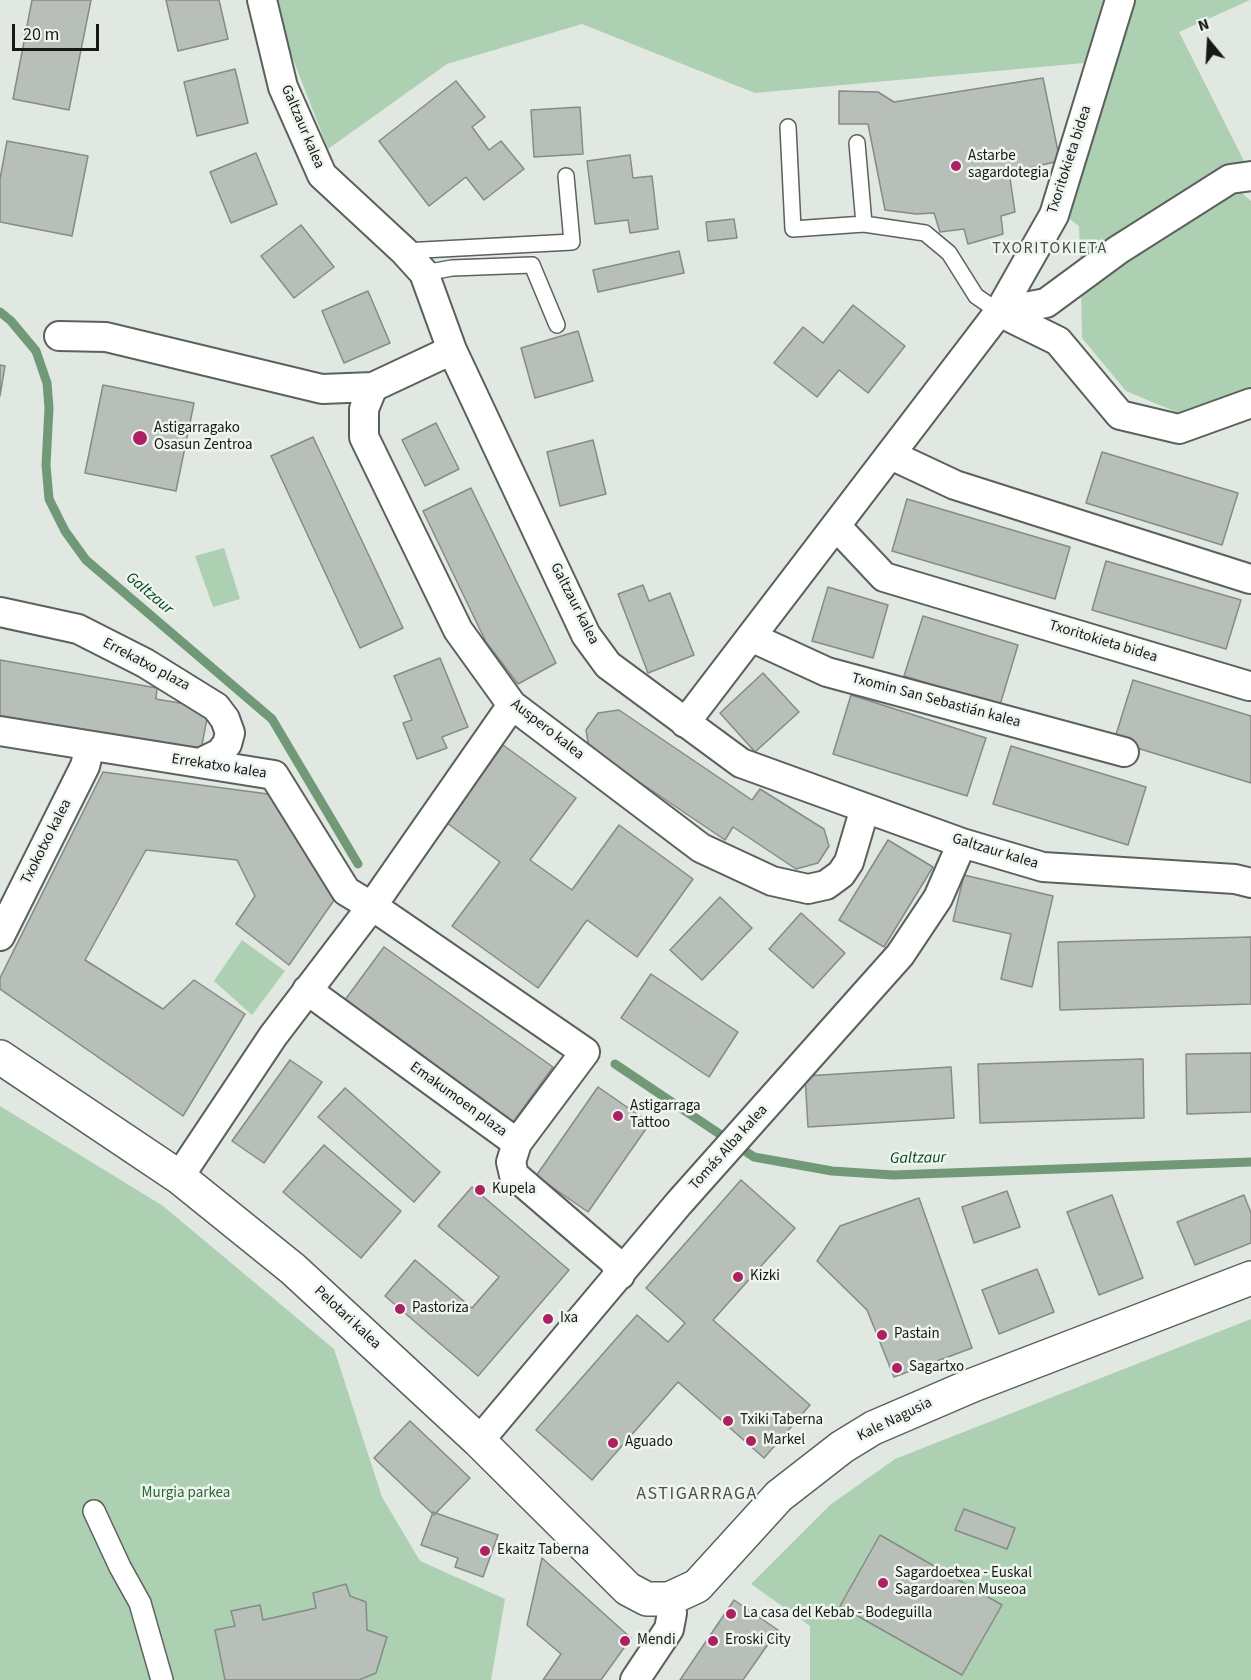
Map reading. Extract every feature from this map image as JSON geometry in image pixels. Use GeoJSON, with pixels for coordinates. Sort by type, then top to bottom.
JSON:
{"type":"FeatureCollection","features":[{"type":"Feature","properties":{"kind":"street","name":"Galtzaur kalea"},"geometry":{"type":"LineString","coordinates":[[262,0],[283,87],[322,175],[404,251],[424,273],[452,350],[586,635],[608,665],[741,763],[962,843],[1043,867],[1235,879],[1251,883]]}},
{"type":"Feature","properties":{"kind":"street","name":"Txoritokieta bidea"},"geometry":{"type":"LineString","coordinates":[[685,723],[753,638],[999,312],[1054,215],[1119,0]]}},
{"type":"Feature","properties":{"kind":"street"},"geometry":{"type":"LineString","coordinates":[[999,312],[1046,303],[1118,250],[1230,179],[1251,176]]}},
{"type":"Feature","properties":{"kind":"street"},"geometry":{"type":"LineString","coordinates":[[999,312],[1058,341],[1120,415],[1179,429],[1251,403]]}},
{"type":"Feature","properties":{"kind":"street"},"geometry":{"type":"LineString","coordinates":[[59,336],[106,337],[322,389],[373,387],[452,350]]}},
{"type":"Feature","properties":{"kind":"street","name":"Auspero kalea"},"geometry":{"type":"LineString","coordinates":[[373,387],[364,409],[364,436],[458,630],[512,705],[701,848],[772,881],[807,889],[826,885],[841,874],[849,862],[865,808]]}},
{"type":"Feature","properties":{"kind":"street"},"geometry":{"type":"LineString","coordinates":[[891,455],[955,485],[1251,579]]}},
{"type":"Feature","properties":{"kind":"street","name":"Txoritokieta bidea"},"geometry":{"type":"LineString","coordinates":[[837,527],[884,577],[1249,686]]}},
{"type":"Feature","properties":{"kind":"street","name":"Errekatxo plaza"},"geometry":{"type":"LineString","coordinates":[[0,612],[78,629],[145,663],[216,707],[225,719],[230,733],[227,744],[220,753],[200,764]]}},
{"type":"Feature","properties":{"kind":"street","name":"Txomin San Sebastián kalea"},"geometry":{"type":"LineString","coordinates":[[753,638],[827,672],[1124,752]]}},
{"type":"Feature","properties":{"kind":"street"},"geometry":{"type":"LineString","coordinates":[[179,1177],[307,990],[372,906],[512,705]]}},
{"type":"Feature","properties":{"kind":"street","name":"Errekatxo kalea"},"geometry":{"type":"LineString","coordinates":[[0,731],[274,775],[345,891],[372,906],[585,1052]]}},
{"type":"Feature","properties":{"kind":"street","name":"Txokotxo kalea"},"geometry":{"type":"LineString","coordinates":[[0,936],[85,766],[90,746]]}},
{"type":"Feature","properties":{"kind":"street","name":"Tomás Alba kalea"},"geometry":{"type":"LineString","coordinates":[[479,1441],[719,1159],[900,955],[938,898],[962,843]]}},
{"type":"Feature","properties":{"kind":"street","name":"Emakumoen plaza"},"geometry":{"type":"LineString","coordinates":[[307,990],[517,1143],[585,1052]]}},
{"type":"Feature","properties":{"kind":"street","name":"Pelotari kalea"},"geometry":{"type":"LineString","coordinates":[[0,1058],[179,1177],[293,1269],[479,1441],[628,1589],[647,1599],[669,1599]]}},
{"type":"Feature","properties":{"kind":"street"},"geometry":{"type":"LineString","coordinates":[[517,1143],[511,1162],[514,1175],[614,1261],[620,1275]]}},
{"type":"Feature","properties":{"kind":"street","name":"Kale Nagusia"},"geometry":{"type":"LineString","coordinates":[[669,1599],[697,1586],[779,1496],[842,1447],[873,1428],[973,1384],[1251,1278]]}},
{"type":"Feature","properties":{"kind":"street"},"geometry":{"type":"LineString","coordinates":[[94,1511],[120,1568],[140,1603],[162,1680]]}},
{"type":"Feature","properties":{"kind":"street"},"geometry":{"type":"LineString","coordinates":[[635,1680],[669,1629],[672,1614],[669,1599]]}},
{"type":"Feature","properties":{"kind":"lane"},"geometry":{"type":"LineString","coordinates":[[788,127],[793,229],[864,224],[925,233],[949,253],[976,296],[999,312]]}},
{"type":"Feature","properties":{"kind":"lane"},"geometry":{"type":"LineString","coordinates":[[857,143],[864,224]]}},
{"type":"Feature","properties":{"kind":"lane"},"geometry":{"type":"LineString","coordinates":[[404,251],[572,242],[566,176]]}},
{"type":"Feature","properties":{"kind":"lane"},"geometry":{"type":"LineString","coordinates":[[424,273],[452,268],[532,265],[557,325]]}},
{"type":"Feature","properties":{"kind":"green space"},"geometry":{"type":"Polygon","coordinates":[[[275,0],[1105,0],[1084,63],[755,93],[582,24],[447,64],[328,149],[289,49],[275,0]]]}},
{"type":"Feature","properties":{"kind":"green space"},"geometry":{"type":"Polygon","coordinates":[[[1129,0],[1250,0],[1179,32],[1245,163],[1173,198],[1080,258],[1079,226],[1063,214],[1129,0]]]}},
{"type":"Feature","properties":{"kind":"green space"},"geometry":{"type":"Polygon","coordinates":[[[1232,185],[1251,201],[1251,392],[1181,414],[1126,391],[1082,338],[1081,285],[1232,185]]]}},
{"type":"Feature","properties":{"kind":"green space"},"geometry":{"type":"Polygon","coordinates":[[[224,548],[240,599],[213,607],[195,556],[224,548]]]}},
{"type":"Feature","properties":{"kind":"green space"},"geometry":{"type":"Polygon","coordinates":[[[242,940],[285,971],[252,1015],[214,981],[242,940]]]}},
{"type":"Feature","properties":{"kind":"green space","name":"Murgia parkea"},"geometry":{"type":"Polygon","coordinates":[[[0,1106],[163,1206],[334,1349],[382,1497],[420,1561],[505,1599],[491,1680],[0,1680],[0,1106]]]}},
{"type":"Feature","properties":{"kind":"green space"},"geometry":{"type":"Polygon","coordinates":[[[1251,1319],[1251,1680],[810,1680],[810,1626],[751,1584],[830,1505],[895,1459],[1251,1319]]]}},
{"type":"Feature","properties":{"kind":"building"},"geometry":{"type":"Polygon","coordinates":[[[32,0],[91,0],[69,110],[13,99],[32,0]]]}},
{"type":"Feature","properties":{"kind":"building"},"geometry":{"type":"Polygon","coordinates":[[[166,0],[219,0],[228,39],[178,51],[166,0]]]}},
{"type":"Feature","properties":{"kind":"building"},"geometry":{"type":"Polygon","coordinates":[[[235,69],[248,123],[197,136],[184,82],[235,69]]]}},
{"type":"Feature","properties":{"kind":"building","name":"Astarbe sagardotegia"},"geometry":{"type":"Polygon","coordinates":[[[1043,78],[1060,161],[1009,172],[1015,212],[1001,216],[1003,234],[968,244],[964,229],[940,232],[934,213],[916,214],[885,210],[868,124],[839,124],[839,91],[878,92],[894,102],[1043,78]]]}},
{"type":"Feature","properties":{"kind":"building"},"geometry":{"type":"Polygon","coordinates":[[[456,81],[485,117],[472,127],[489,150],[501,141],[524,169],[484,200],[466,177],[429,206],[379,141],[456,81]]]}},
{"type":"Feature","properties":{"kind":"building"},"geometry":{"type":"Polygon","coordinates":[[[580,107],[583,154],[534,157],[531,110],[580,107]]]}},
{"type":"Feature","properties":{"kind":"building"},"geometry":{"type":"Polygon","coordinates":[[[7,141],[88,156],[72,236],[0,222],[0,179],[7,141]]]}},
{"type":"Feature","properties":{"kind":"building"},"geometry":{"type":"Polygon","coordinates":[[[256,153],[277,204],[231,223],[210,172],[256,153]]]}},
{"type":"Feature","properties":{"kind":"building"},"geometry":{"type":"Polygon","coordinates":[[[630,155],[633,178],[652,176],[658,229],[630,233],[628,220],[595,224],[587,161],[630,155]]]}},
{"type":"Feature","properties":{"kind":"building"},"geometry":{"type":"Polygon","coordinates":[[[734,219],[737,238],[708,241],[706,222],[734,219]]]}},
{"type":"Feature","properties":{"kind":"building"},"geometry":{"type":"Polygon","coordinates":[[[301,225],[334,267],[294,298],[261,256],[301,225]]]}},
{"type":"Feature","properties":{"kind":"building"},"geometry":{"type":"Polygon","coordinates":[[[679,251],[684,273],[598,292],[593,270],[679,251]]]}},
{"type":"Feature","properties":{"kind":"building"},"geometry":{"type":"Polygon","coordinates":[[[368,291],[390,343],[344,363],[322,311],[368,291]]]}},
{"type":"Feature","properties":{"kind":"building"},"geometry":{"type":"Polygon","coordinates":[[[853,305],[905,346],[868,393],[839,370],[817,397],[774,363],[803,327],[823,343],[853,305]]]}},
{"type":"Feature","properties":{"kind":"building"},"geometry":{"type":"Polygon","coordinates":[[[578,331],[593,381],[535,398],[521,348],[578,331]]]}},
{"type":"Feature","properties":{"kind":"building"},"geometry":{"type":"Polygon","coordinates":[[[0,365],[5,366],[0,396],[0,365]]]}},
{"type":"Feature","properties":{"kind":"building","name":"Astigarragako Osasun Zentroa"},"geometry":{"type":"Polygon","coordinates":[[[103,385],[194,403],[176,491],[85,473],[103,385]]]}},
{"type":"Feature","properties":{"kind":"building"},"geometry":{"type":"Polygon","coordinates":[[[436,423],[459,469],[425,486],[402,440],[436,423]]]}},
{"type":"Feature","properties":{"kind":"building"},"geometry":{"type":"Polygon","coordinates":[[[313,437],[403,628],[360,648],[271,456],[313,437]]]}},
{"type":"Feature","properties":{"kind":"building"},"geometry":{"type":"Polygon","coordinates":[[[593,440],[606,494],[560,506],[547,452],[593,440]]]}},
{"type":"Feature","properties":{"kind":"building"},"geometry":{"type":"Polygon","coordinates":[[[1102,452],[1238,493],[1222,545],[1086,503],[1102,452]]]}},
{"type":"Feature","properties":{"kind":"building"},"geometry":{"type":"Polygon","coordinates":[[[471,488],[556,663],[518,684],[486,642],[423,511],[471,488]]]}},
{"type":"Feature","properties":{"kind":"building"},"geometry":{"type":"Polygon","coordinates":[[[907,499],[1070,547],[1055,599],[892,551],[907,499]]]}},
{"type":"Feature","properties":{"kind":"building"},"geometry":{"type":"Polygon","coordinates":[[[1106,561],[1241,600],[1226,649],[1092,610],[1106,561]]]}},
{"type":"Feature","properties":{"kind":"building"},"geometry":{"type":"Polygon","coordinates":[[[643,585],[649,601],[670,593],[694,655],[648,673],[618,594],[643,585]]]}},
{"type":"Feature","properties":{"kind":"building"},"geometry":{"type":"Polygon","coordinates":[[[828,587],[888,605],[873,658],[812,641],[828,587]]]}},
{"type":"Feature","properties":{"kind":"building"},"geometry":{"type":"Polygon","coordinates":[[[923,616],[1018,645],[1000,705],[904,676],[923,616]]]}},
{"type":"Feature","properties":{"kind":"building"},"geometry":{"type":"Polygon","coordinates":[[[440,658],[468,727],[442,737],[447,748],[417,759],[403,723],[412,720],[394,676],[440,658]]]}},
{"type":"Feature","properties":{"kind":"building"},"geometry":{"type":"Polygon","coordinates":[[[0,660],[157,688],[156,699],[209,708],[201,750],[0,725],[0,660]]]}},
{"type":"Feature","properties":{"kind":"building"},"geometry":{"type":"Polygon","coordinates":[[[763,673],[799,712],[755,752],[720,713],[763,673]]]}},
{"type":"Feature","properties":{"kind":"building"},"geometry":{"type":"Polygon","coordinates":[[[1133,680],[1251,716],[1251,783],[1114,741],[1133,680]]]}},
{"type":"Feature","properties":{"kind":"building"},"geometry":{"type":"Polygon","coordinates":[[[851,695],[986,738],[967,796],[833,754],[851,695]]]}},
{"type":"Feature","properties":{"kind":"building"},"geometry":{"type":"Polygon","coordinates":[[[619,710],[752,800],[760,789],[824,829],[829,846],[818,863],[796,869],[733,827],[725,840],[589,748],[586,730],[598,713],[619,710]]]}},
{"type":"Feature","properties":{"kind":"building"},"geometry":{"type":"Polygon","coordinates":[[[503,745],[576,798],[530,860],[572,890],[619,825],[693,879],[637,957],[587,920],[538,988],[452,926],[500,862],[447,823],[503,745]]]}},
{"type":"Feature","properties":{"kind":"building"},"geometry":{"type":"Polygon","coordinates":[[[1011,746],[1146,787],[1128,845],[993,804],[1011,746]]]}},
{"type":"Feature","properties":{"kind":"building"},"geometry":{"type":"Polygon","coordinates":[[[103,772],[283,796],[339,893],[289,965],[236,924],[255,896],[237,860],[146,850],[85,960],[163,1009],[194,980],[245,1014],[183,1116],[0,989],[0,978],[103,772]]]}},
{"type":"Feature","properties":{"kind":"building"},"geometry":{"type":"Polygon","coordinates":[[[888,840],[933,867],[884,947],[839,920],[888,840]]]}},
{"type":"Feature","properties":{"kind":"building"},"geometry":{"type":"Polygon","coordinates":[[[964,875],[1053,896],[1032,987],[1001,979],[1011,934],[953,921],[964,875]]]}},
{"type":"Feature","properties":{"kind":"building"},"geometry":{"type":"Polygon","coordinates":[[[720,897],[752,928],[702,980],[670,950],[720,897]]]}},
{"type":"Feature","properties":{"kind":"building"},"geometry":{"type":"Polygon","coordinates":[[[801,913],[845,953],[813,988],[769,949],[801,913]]]}},
{"type":"Feature","properties":{"kind":"building"},"geometry":{"type":"Polygon","coordinates":[[[1251,937],[1251,1004],[1060,1010],[1058,942],[1251,937]]]}},
{"type":"Feature","properties":{"kind":"building"},"geometry":{"type":"Polygon","coordinates":[[[384,947],[553,1067],[511,1125],[342,1004],[384,947]]]}},
{"type":"Feature","properties":{"kind":"building"},"geometry":{"type":"Polygon","coordinates":[[[651,974],[738,1032],[709,1077],[621,1018],[651,974]]]}},
{"type":"Feature","properties":{"kind":"building"},"geometry":{"type":"Polygon","coordinates":[[[1251,1053],[1251,1112],[1187,1114],[1186,1054],[1251,1053]]]}},
{"type":"Feature","properties":{"kind":"building"},"geometry":{"type":"Polygon","coordinates":[[[1143,1059],[1144,1118],[980,1123],[978,1064],[1143,1059]]]}},
{"type":"Feature","properties":{"kind":"building"},"geometry":{"type":"Polygon","coordinates":[[[290,1060],[322,1082],[264,1163],[232,1141],[290,1060]]]}},
{"type":"Feature","properties":{"kind":"building"},"geometry":{"type":"Polygon","coordinates":[[[951,1067],[954,1118],[808,1127],[805,1076],[951,1067]]]}},
{"type":"Feature","properties":{"kind":"building"},"geometry":{"type":"Polygon","coordinates":[[[598,1087],[650,1123],[588,1212],[536,1176],[598,1087]]]}},
{"type":"Feature","properties":{"kind":"building"},"geometry":{"type":"Polygon","coordinates":[[[345,1088],[440,1172],[414,1202],[318,1117],[345,1088]]]}},
{"type":"Feature","properties":{"kind":"building"},"geometry":{"type":"Polygon","coordinates":[[[324,1145],[401,1211],[361,1258],[283,1192],[324,1145]]]}},
{"type":"Feature","properties":{"kind":"building"},"geometry":{"type":"Polygon","coordinates":[[[741,1180],[795,1228],[713,1320],[810,1405],[764,1458],[678,1382],[592,1480],[536,1430],[637,1315],[668,1342],[685,1323],[646,1288],[741,1180]]]}},
{"type":"Feature","properties":{"kind":"building"},"geometry":{"type":"Polygon","coordinates":[[[472,1187],[569,1270],[478,1376],[385,1296],[415,1260],[472,1308],[499,1277],[438,1226],[472,1187]]]}},
{"type":"Feature","properties":{"kind":"building"},"geometry":{"type":"Polygon","coordinates":[[[1007,1191],[1020,1227],[974,1243],[962,1207],[1007,1191]]]}},
{"type":"Feature","properties":{"kind":"building"},"geometry":{"type":"Polygon","coordinates":[[[1112,1195],[1143,1278],[1099,1295],[1067,1212],[1112,1195]]]}},
{"type":"Feature","properties":{"kind":"building"},"geometry":{"type":"Polygon","coordinates":[[[1244,1195],[1251,1213],[1251,1243],[1195,1265],[1177,1222],[1244,1195]]]}},
{"type":"Feature","properties":{"kind":"building"},"geometry":{"type":"Polygon","coordinates":[[[919,1198],[972,1348],[894,1377],[867,1310],[817,1261],[840,1226],[919,1198]]]}},
{"type":"Feature","properties":{"kind":"building"},"geometry":{"type":"Polygon","coordinates":[[[1037,1269],[1054,1312],[999,1334],[982,1290],[1037,1269]]]}},
{"type":"Feature","properties":{"kind":"building"},"geometry":{"type":"Polygon","coordinates":[[[410,1421],[470,1478],[434,1515],[374,1458],[410,1421]]]}},
{"type":"Feature","properties":{"kind":"building"},"geometry":{"type":"Polygon","coordinates":[[[964,1509],[1015,1528],[1007,1549],[955,1530],[964,1509]]]}},
{"type":"Feature","properties":{"kind":"building"},"geometry":{"type":"Polygon","coordinates":[[[433,1512],[498,1535],[483,1577],[455,1567],[458,1558],[421,1545],[433,1512]]]}},
{"type":"Feature","properties":{"kind":"building"},"geometry":{"type":"Polygon","coordinates":[[[880,1535],[1002,1605],[962,1675],[840,1606],[880,1535]]]}},
{"type":"Feature","properties":{"kind":"building"},"geometry":{"type":"Polygon","coordinates":[[[542,1558],[631,1638],[601,1680],[543,1680],[561,1654],[527,1625],[542,1558]]]}},
{"type":"Feature","properties":{"kind":"building"},"geometry":{"type":"Polygon","coordinates":[[[346,1584],[350,1596],[366,1602],[367,1630],[387,1637],[376,1673],[359,1680],[225,1680],[215,1630],[235,1626],[231,1611],[260,1605],[263,1620],[316,1608],[313,1593],[346,1584]]]}},
{"type":"Feature","properties":{"kind":"building"},"geometry":{"type":"Polygon","coordinates":[[[734,1600],[778,1630],[743,1680],[680,1680],[734,1600]]]}},
{"type":"Feature","properties":{"kind":"waterway","name":"Galtzaur"},"geometry":{"type":"LineString","coordinates":[[0,312],[11,321],[36,351],[47,383],[49,408],[46,465],[49,499],[65,531],[86,560],[272,719],[358,864]]}},
{"type":"Feature","properties":{"kind":"waterway","name":"Galtzaur"},"geometry":{"type":"LineString","coordinates":[[615,1064],[754,1157],[832,1171],[893,1175],[1251,1162]]}},
{"type":"Feature","properties":{"kind":"place","name":"Astarbe sagardotegia"},"geometry":{"type":"Point","coordinates":[956,166]}},
{"type":"Feature","properties":{"kind":"place","name":"Astigarragako Osasun Zentroa"},"geometry":{"type":"Point","coordinates":[140,438]}},
{"type":"Feature","properties":{"kind":"place","name":"Astigarraga Tattoo"},"geometry":{"type":"Point","coordinates":[618,1116]}},
{"type":"Feature","properties":{"kind":"place","name":"Kupela"},"geometry":{"type":"Point","coordinates":[480,1190]}},
{"type":"Feature","properties":{"kind":"place","name":"Kizki"},"geometry":{"type":"Point","coordinates":[738,1277]}},
{"type":"Feature","properties":{"kind":"place","name":"Pastoriza"},"geometry":{"type":"Point","coordinates":[400,1309]}},
{"type":"Feature","properties":{"kind":"place","name":"Ixa"},"geometry":{"type":"Point","coordinates":[548,1319]}},
{"type":"Feature","properties":{"kind":"place","name":"Pastain"},"geometry":{"type":"Point","coordinates":[882,1335]}},
{"type":"Feature","properties":{"kind":"place","name":"Sagartxo"},"geometry":{"type":"Point","coordinates":[897,1368]}},
{"type":"Feature","properties":{"kind":"place","name":"Txiki Taberna"},"geometry":{"type":"Point","coordinates":[728,1421]}},
{"type":"Feature","properties":{"kind":"place","name":"Markel"},"geometry":{"type":"Point","coordinates":[751,1441]}},
{"type":"Feature","properties":{"kind":"place","name":"Aguado"},"geometry":{"type":"Point","coordinates":[613,1443]}},
{"type":"Feature","properties":{"kind":"place","name":"Ekaitz Taberna"},"geometry":{"type":"Point","coordinates":[485,1551]}},
{"type":"Feature","properties":{"kind":"place","name":"Sagardoetxea - Euskal Sagardoaren Museoa"},"geometry":{"type":"Point","coordinates":[883,1583]}},
{"type":"Feature","properties":{"kind":"place","name":"La casa del Kebab - Bodeguilla"},"geometry":{"type":"Point","coordinates":[731,1614]}},
{"type":"Feature","properties":{"kind":"place","name":"Mendi"},"geometry":{"type":"Point","coordinates":[625,1641]}},
{"type":"Feature","properties":{"kind":"place","name":"Eroski City"},"geometry":{"type":"Point","coordinates":[713,1641]}},
{"type":"Feature","properties":{"kind":"district","name":"TXORITOKIETA"},"geometry":{"type":"Point","coordinates":[1050,249]}},
{"type":"Feature","properties":{"kind":"district","name":"ASTIGARRAGA"},"geometry":{"type":"Point","coordinates":[697,1495]}}]}
